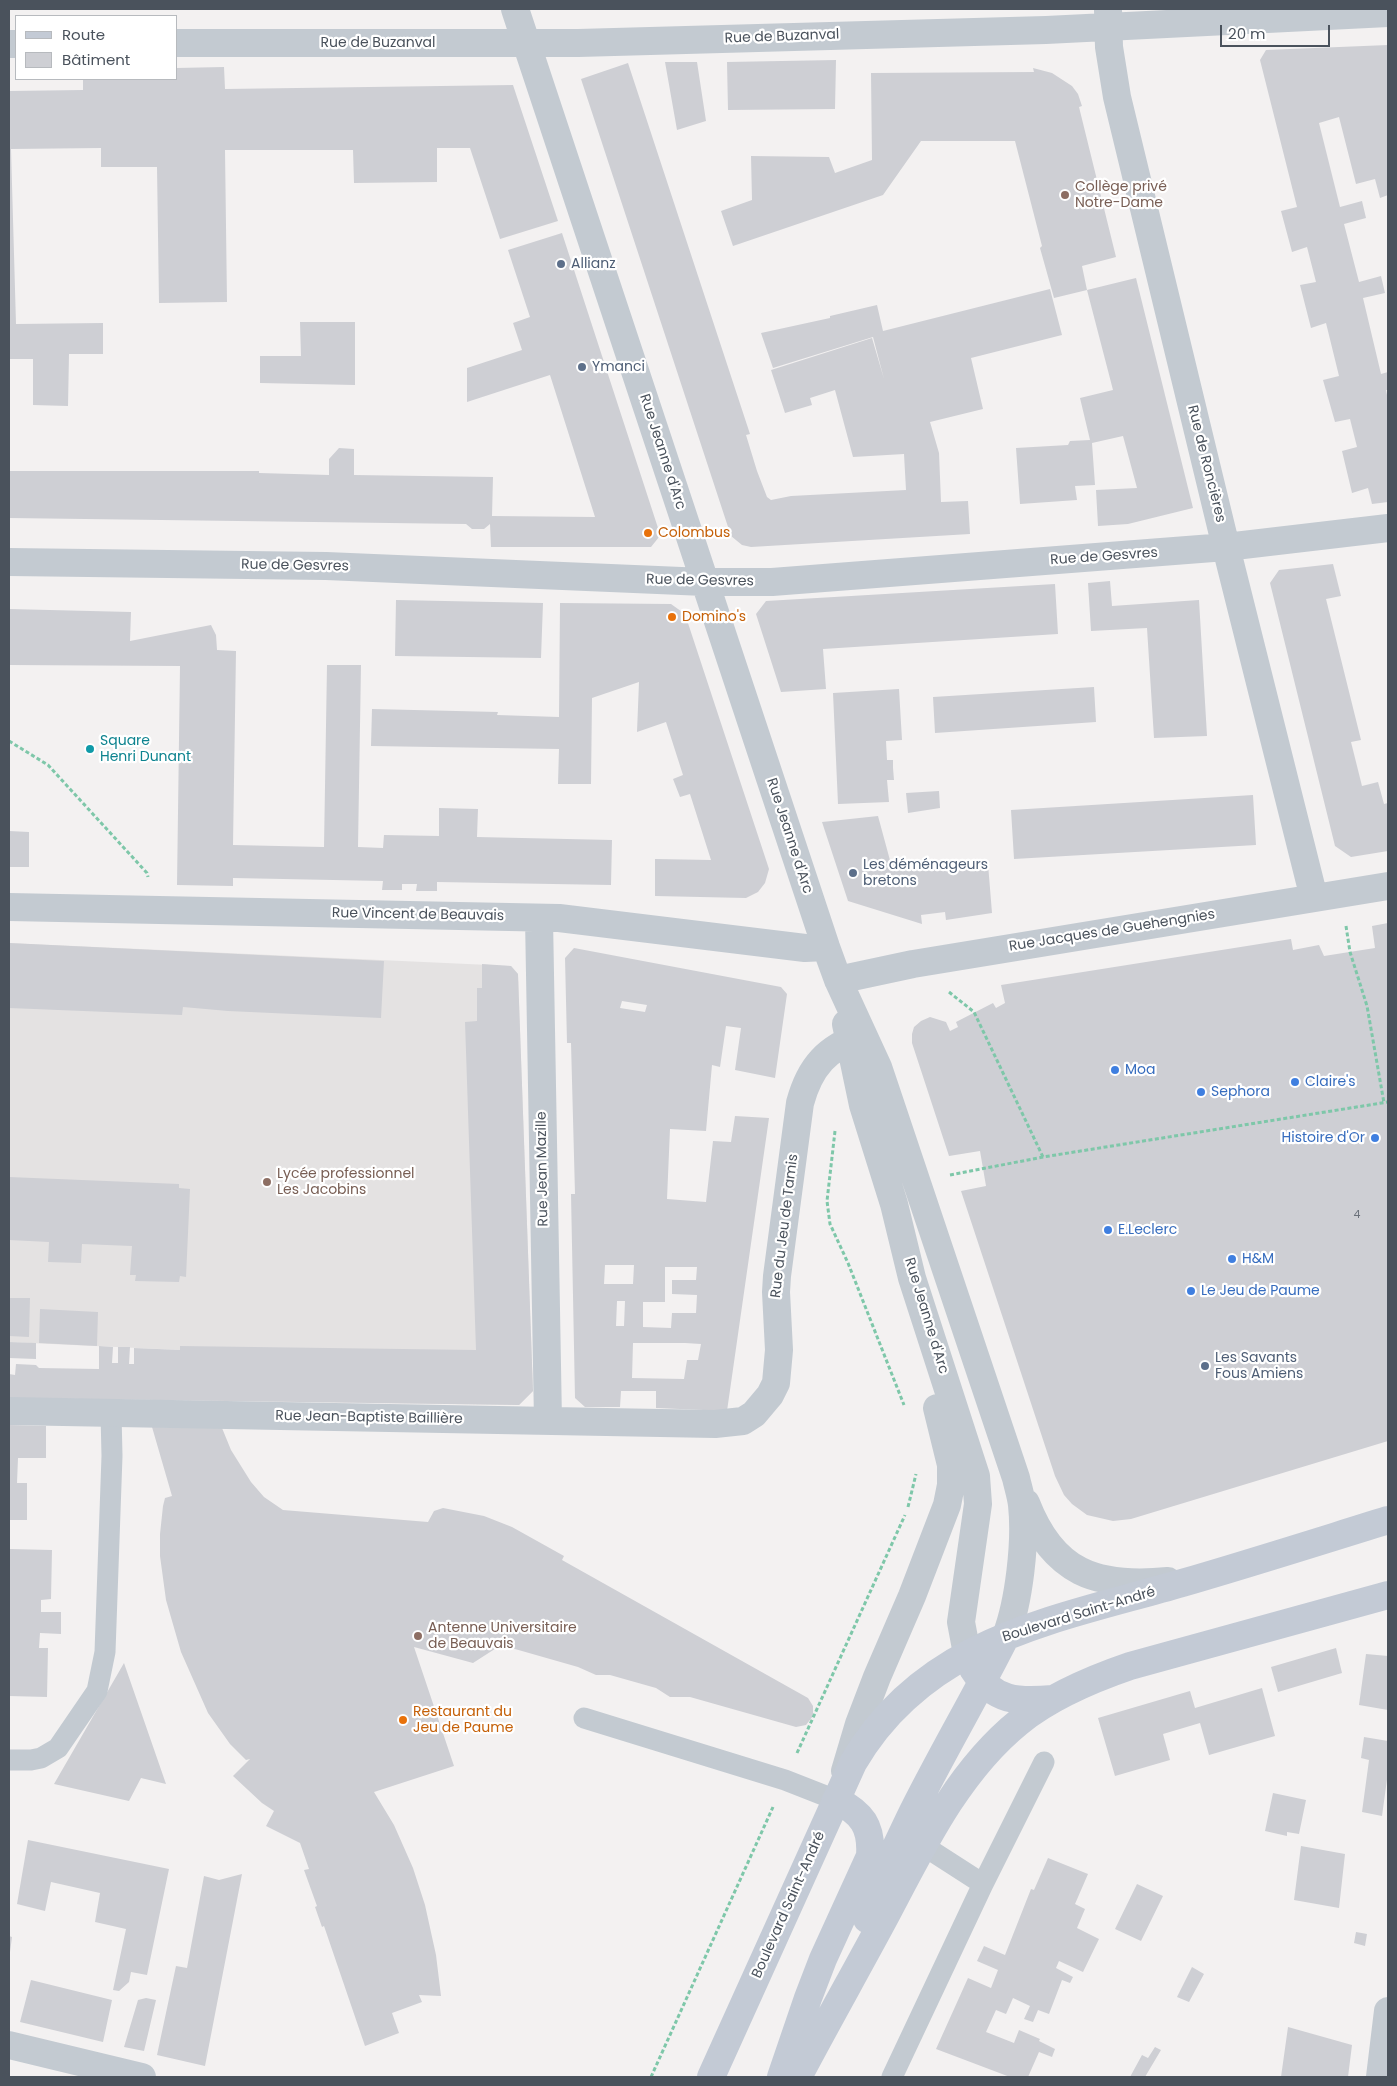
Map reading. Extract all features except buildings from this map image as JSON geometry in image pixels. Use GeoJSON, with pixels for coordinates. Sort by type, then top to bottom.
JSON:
{"type":"FeatureCollection","features":[{"type":"Feature","properties":{"kind":"main road","name":"Boulevard Saint-André"},"geometry":{"type":"LineString","coordinates":[[711,2077],[853,1763],[877,1727],[914,1690],[966,1654],[1006,1636],[1388,1520]]}},
{"type":"Feature","properties":{"kind":"main road"},"geometry":{"type":"LineString","coordinates":[[798,2077],[839,1998],[924,1846],[958,1790],[985,1756],[1018,1723],[1055,1699],[1130,1666],[1388,1595]]}},
{"type":"Feature","properties":{"kind":"main road"},"geometry":{"type":"LineString","coordinates":[[839,1998],[885,1874],[946,1747],[982,1684],[1006,1636]]}},
{"type":"Feature","properties":{"kind":"main road"},"geometry":{"type":"LineString","coordinates":[[966,1654],[982,1684],[1001,1696],[1032,1701],[1055,1699]]}},
{"type":"Feature","properties":{"kind":"main road"},"geometry":{"type":"LineString","coordinates":[[781,2077],[823,1959],[870,1856],[871,1844],[868,1829],[862,1818],[851,1808],[836,1800]]}},
{"type":"Feature","properties":{"kind":"street","name":"Rue Jeanne d'Arc"},"geometry":{"type":"LineString","coordinates":[[515,9],[856,1037],[885,1089],[1016,1478],[1022,1502],[1022,1540],[1016,1601],[1006,1636]]}},
{"type":"Feature","properties":{"kind":"street","name":"Rue de Buzanval"},"geometry":{"type":"LineString","coordinates":[[178,43],[527,43],[1108,18],[1388,13]]}},
{"type":"Feature","properties":{"kind":"street","name":"Rue de Roncières"},"geometry":{"type":"LineString","coordinates":[[1108,18],[1117,97],[1226,547],[1314,898]]}},
{"type":"Feature","properties":{"kind":"street","name":"Rue de Gesvres"},"geometry":{"type":"LineString","coordinates":[[9,562],[326,566],[705,582],[795,581],[1226,547],[1388,528]]}},
{"type":"Feature","properties":{"kind":"street","name":"Rue Jacques de Guehengnies"},"geometry":{"type":"LineString","coordinates":[[838,980],[913,964],[1388,886]]}},
{"type":"Feature","properties":{"kind":"street","name":"Rue Vincent de Beauvais"},"geometry":{"type":"LineString","coordinates":[[9,907],[581,920],[805,948],[826,947]]}},
{"type":"Feature","properties":{"kind":"street","name":"Rue Jean Mazille"},"geometry":{"type":"LineString","coordinates":[[539,918],[548,1421]]}},
{"type":"Feature","properties":{"kind":"street","name":"Rue Jeanne d'Arc"},"geometry":{"type":"LineString","coordinates":[[856,1037],[863,1105],[894,1204],[919,1300],[972,1462],[978,1490],[978,1504],[962,1614],[962,1636],[966,1654]]}},
{"type":"Feature","properties":{"kind":"street","name":"Rue du Jeu de Tamis"},"geometry":{"type":"LineString","coordinates":[[730,1424],[743,1421],[754,1414],[770,1395],[776,1383],[779,1350],[777,1276],[800,1103],[805,1086],[811,1072],[831,1050],[856,1037]]}},
{"type":"Feature","properties":{"kind":"street"},"geometry":{"type":"LineString","coordinates":[[836,1800],[859,1724],[939,1529],[951,1485],[951,1465],[932,1382],[919,1300]]}},
{"type":"Feature","properties":{"kind":"street","name":"Rue Jean-Baptiste Baillière"},"geometry":{"type":"LineString","coordinates":[[9,1411],[730,1424]]}},
{"type":"Feature","properties":{"kind":"street"},"geometry":{"type":"LineString","coordinates":[[1016,1478],[1029,1512],[1046,1541],[1061,1559],[1085,1574],[1115,1582],[1132,1583],[1211,1575]]}},
{"type":"Feature","properties":{"kind":"street"},"geometry":{"type":"LineString","coordinates":[[1380,2077],[1388,2011]]}},
{"type":"Feature","properties":{"kind":"street"},"geometry":{"type":"LineString","coordinates":[[9,2045],[142,2077]]}},
{"type":"Feature","properties":{"kind":"lane"},"geometry":{"type":"LineString","coordinates":[[9,1760],[41,1758],[58,1748],[97,1691],[105,1652],[112,1456],[111,1413]]}},
{"type":"Feature","properties":{"kind":"lane"},"geometry":{"type":"LineString","coordinates":[[584,1718],[785,1780],[836,1800]]}},
{"type":"Feature","properties":{"kind":"lane"},"geometry":{"type":"LineString","coordinates":[[892,2077],[983,1884],[1044,1762]]}},
{"type":"Feature","properties":{"kind":"lane"},"geometry":{"type":"LineString","coordinates":[[924,1846],[983,1884]]}},
{"type":"Feature","properties":{"kind":"path"},"geometry":{"type":"LineString","coordinates":[[9,741],[48,765],[147,873],[150,910]]}},
{"type":"Feature","properties":{"kind":"path"},"geometry":{"type":"LineString","coordinates":[[983,1168],[1386,1103],[1367,1006],[1350,952]]}},
{"type":"Feature","properties":{"kind":"path"},"geometry":{"type":"LineString","coordinates":[[974,1012],[1044,1157]]}},
{"type":"Feature","properties":{"kind":"path"},"geometry":{"type":"LineString","coordinates":[[863,1105],[837,1110],[827,1201],[830,1224],[848,1263],[906,1409]]}},
{"type":"Feature","properties":{"kind":"path"},"geometry":{"type":"LineString","coordinates":[[651,2077],[861,1615],[908,1507],[916,1468]]}},
{"type":"Feature","properties":{"kind":"shaded area","name":"Lycée professionnel Les Jacobins"},"geometry":{"type":"Polygon","coordinates":[[[9,943],[511,966],[518,974],[533,1391],[519,1405],[178,1400],[180,1350],[9,1342],[9,943]]]}},
{"type":"Feature","properties":{"kind":"place","name":"Collège privé Notre-Dame"},"geometry":{"type":"Point","coordinates":[1065,195]}},
{"type":"Feature","properties":{"kind":"place","name":"Allianz"},"geometry":{"type":"Point","coordinates":[561,264]}},
{"type":"Feature","properties":{"kind":"place","name":"Ymanci"},"geometry":{"type":"Point","coordinates":[582,367]}},
{"type":"Feature","properties":{"kind":"place","name":"Colombus"},"geometry":{"type":"Point","coordinates":[648,533]}},
{"type":"Feature","properties":{"kind":"place","name":"Domino's"},"geometry":{"type":"Point","coordinates":[672,617]}},
{"type":"Feature","properties":{"kind":"place","name":"Square Henri Dunant"},"geometry":{"type":"Point","coordinates":[90,749]}},
{"type":"Feature","properties":{"kind":"place","name":"Les déménageurs bretons"},"geometry":{"type":"Point","coordinates":[853,873]}},
{"type":"Feature","properties":{"kind":"place","name":"Moa"},"geometry":{"type":"Point","coordinates":[1115,1070]}},
{"type":"Feature","properties":{"kind":"place","name":"Claire's"},"geometry":{"type":"Point","coordinates":[1295,1082]}},
{"type":"Feature","properties":{"kind":"place","name":"Sephora"},"geometry":{"type":"Point","coordinates":[1201,1092]}},
{"type":"Feature","properties":{"kind":"place","name":"Histoire d'Or"},"geometry":{"type":"Point","coordinates":[1375,1138]}},
{"type":"Feature","properties":{"kind":"place","name":"Lycée professionnel Les Jacobins"},"geometry":{"type":"Point","coordinates":[267,1182]}},
{"type":"Feature","properties":{"kind":"place","name":"E.Leclerc"},"geometry":{"type":"Point","coordinates":[1108,1230]}},
{"type":"Feature","properties":{"kind":"place","name":"H&M"},"geometry":{"type":"Point","coordinates":[1232,1259]}},
{"type":"Feature","properties":{"kind":"place","name":"Le Jeu de Paume"},"geometry":{"type":"Point","coordinates":[1191,1291]}},
{"type":"Feature","properties":{"kind":"place","name":"Les Savants Fous Amiens"},"geometry":{"type":"Point","coordinates":[1205,1366]}},
{"type":"Feature","properties":{"kind":"place","name":"Antenne Universitaire de Beauvais"},"geometry":{"type":"Point","coordinates":[418,1636]}},
{"type":"Feature","properties":{"kind":"place","name":"Restaurant du Jeu de Paume"},"geometry":{"type":"Point","coordinates":[403,1720]}}]}
